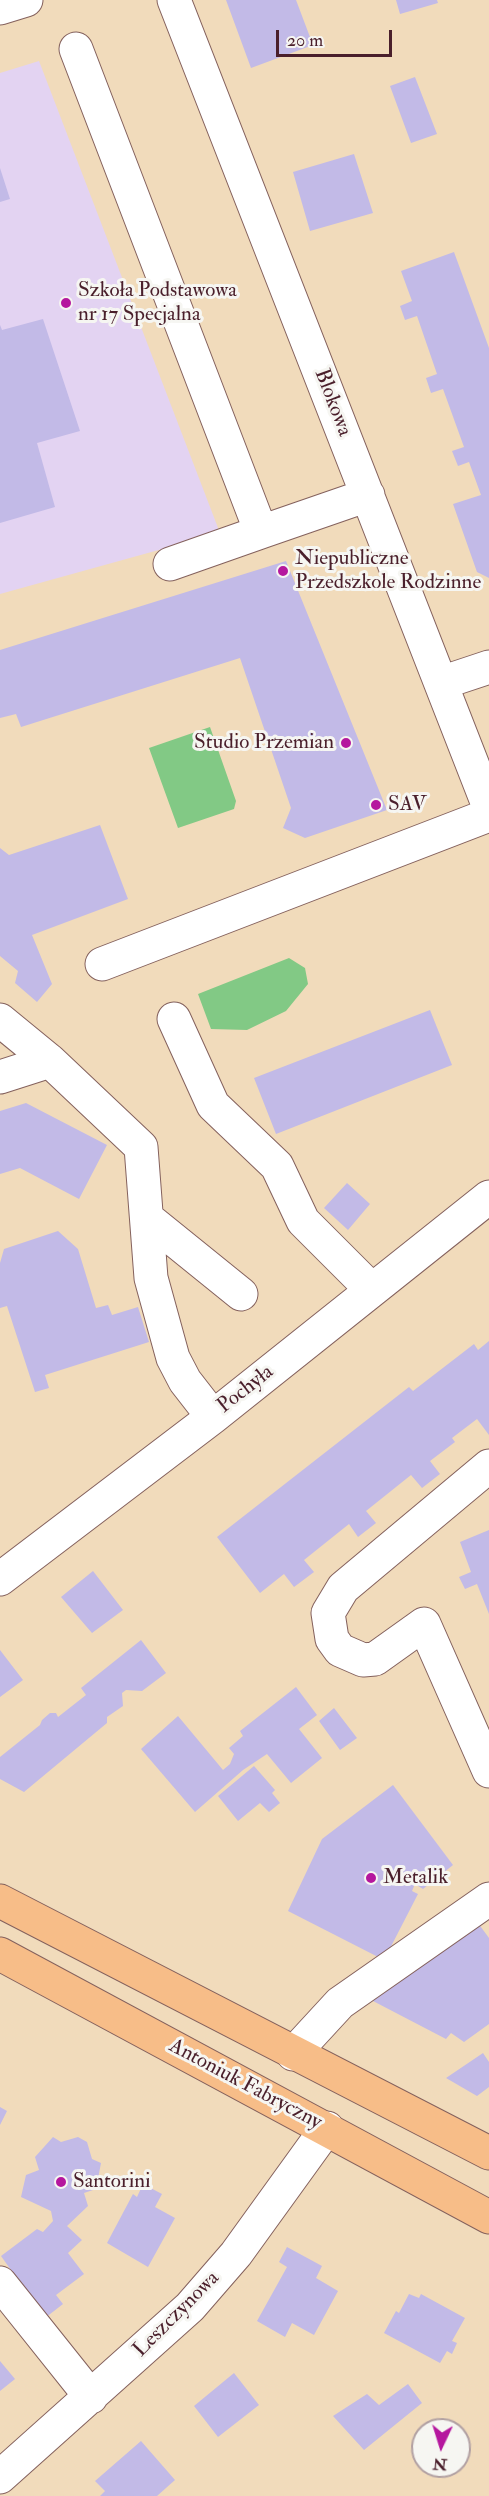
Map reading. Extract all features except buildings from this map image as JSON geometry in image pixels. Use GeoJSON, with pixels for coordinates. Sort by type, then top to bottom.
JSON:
{"type":"FeatureCollection","features":[{"type":"Feature","properties":{"kind":"main road"},"geometry":{"type":"LineString","coordinates":[[0,1901],[489,2153]]}},
{"type":"Feature","properties":{"kind":"main road","name":"Antoniuk Fabryczny"},"geometry":{"type":"LineString","coordinates":[[0,1954],[489,2217]]}},
{"type":"Feature","properties":{"kind":"street"},"geometry":{"type":"LineString","coordinates":[[0,8],[26,0]]}},
{"type":"Feature","properties":{"kind":"street","name":"Blokowa"},"geometry":{"type":"LineString","coordinates":[[174,0],[489,807]]}},
{"type":"Feature","properties":{"kind":"street"},"geometry":{"type":"LineString","coordinates":[[76,50],[261,532]]}},
{"type":"Feature","properties":{"kind":"street"},"geometry":{"type":"LineString","coordinates":[[170,564],[368,495]]}},
{"type":"Feature","properties":{"kind":"street"},"geometry":{"type":"LineString","coordinates":[[441,683],[489,667]]}},
{"type":"Feature","properties":{"kind":"street"},"geometry":{"type":"LineString","coordinates":[[102,964],[489,815]]}},
{"type":"Feature","properties":{"kind":"street"},"geometry":{"type":"LineString","coordinates":[[174,1019],[213,1106],[277,1166],[303,1221],[372,1290]]}},
{"type":"Feature","properties":{"kind":"street"},"geometry":{"type":"LineString","coordinates":[[0,1020],[50,1061],[141,1147],[151,1278],[173,1358],[184,1381],[213,1417]]}},
{"type":"Feature","properties":{"kind":"street"},"geometry":{"type":"LineString","coordinates":[[0,1077],[50,1061]]}},
{"type":"Feature","properties":{"kind":"street","name":"Pochyła"},"geometry":{"type":"LineString","coordinates":[[0,1579],[213,1417],[489,1197]]}},
{"type":"Feature","properties":{"kind":"street"},"geometry":{"type":"LineString","coordinates":[[147,1218],[241,1294]]}},
{"type":"Feature","properties":{"kind":"street"},"geometry":{"type":"LineString","coordinates":[[489,1466],[343,1588],[328,1613],[332,1639],[340,1650],[363,1660],[375,1659],[424,1624],[489,1771]]}},
{"type":"Feature","properties":{"kind":"street"},"geometry":{"type":"LineString","coordinates":[[293,2054],[340,2003],[482,1903]]}},
{"type":"Feature","properties":{"kind":"street","name":"Leszczynowa"},"geometry":{"type":"LineString","coordinates":[[0,2477],[171,2327],[207,2288],[266,2214],[327,2128]]}},
{"type":"Feature","properties":{"kind":"street"},"geometry":{"type":"LineString","coordinates":[[0,2283],[91,2397]]}},
{"type":"Feature","properties":{"kind":"shaded area","name":"Szkoła Podstawowa nr 17 Specjalna"},"geometry":{"type":"Polygon","coordinates":[[[39,61],[220,533],[0,594],[0,73],[39,61]]]}},
{"type":"Feature","properties":{"kind":"green space"},"geometry":{"type":"Polygon","coordinates":[[[210,727],[236,801],[234,809],[178,828],[149,748],[210,727]]]}},
{"type":"Feature","properties":{"kind":"green space"},"geometry":{"type":"Polygon","coordinates":[[[289,958],[305,968],[308,984],[286,1011],[247,1030],[211,1029],[198,994],[289,958]]]}},
{"type":"Feature","properties":{"kind":"place","name":"Szkoła Podstawowa nr 17 Specjalna"},"geometry":{"type":"Point","coordinates":[66,303]}},
{"type":"Feature","properties":{"kind":"place","name":"Niepubliczne Przedszkole Rodzinne"},"geometry":{"type":"Point","coordinates":[283,571]}},
{"type":"Feature","properties":{"kind":"place","name":"Studio Przemian"},"geometry":{"type":"Point","coordinates":[346,743]}},
{"type":"Feature","properties":{"kind":"place","name":"SAV"},"geometry":{"type":"Point","coordinates":[376,805]}},
{"type":"Feature","properties":{"kind":"place","name":"Metalik"},"geometry":{"type":"Point","coordinates":[371,1878]}},
{"type":"Feature","properties":{"kind":"place","name":"Santorini"},"geometry":{"type":"Point","coordinates":[61,2182]}}]}
